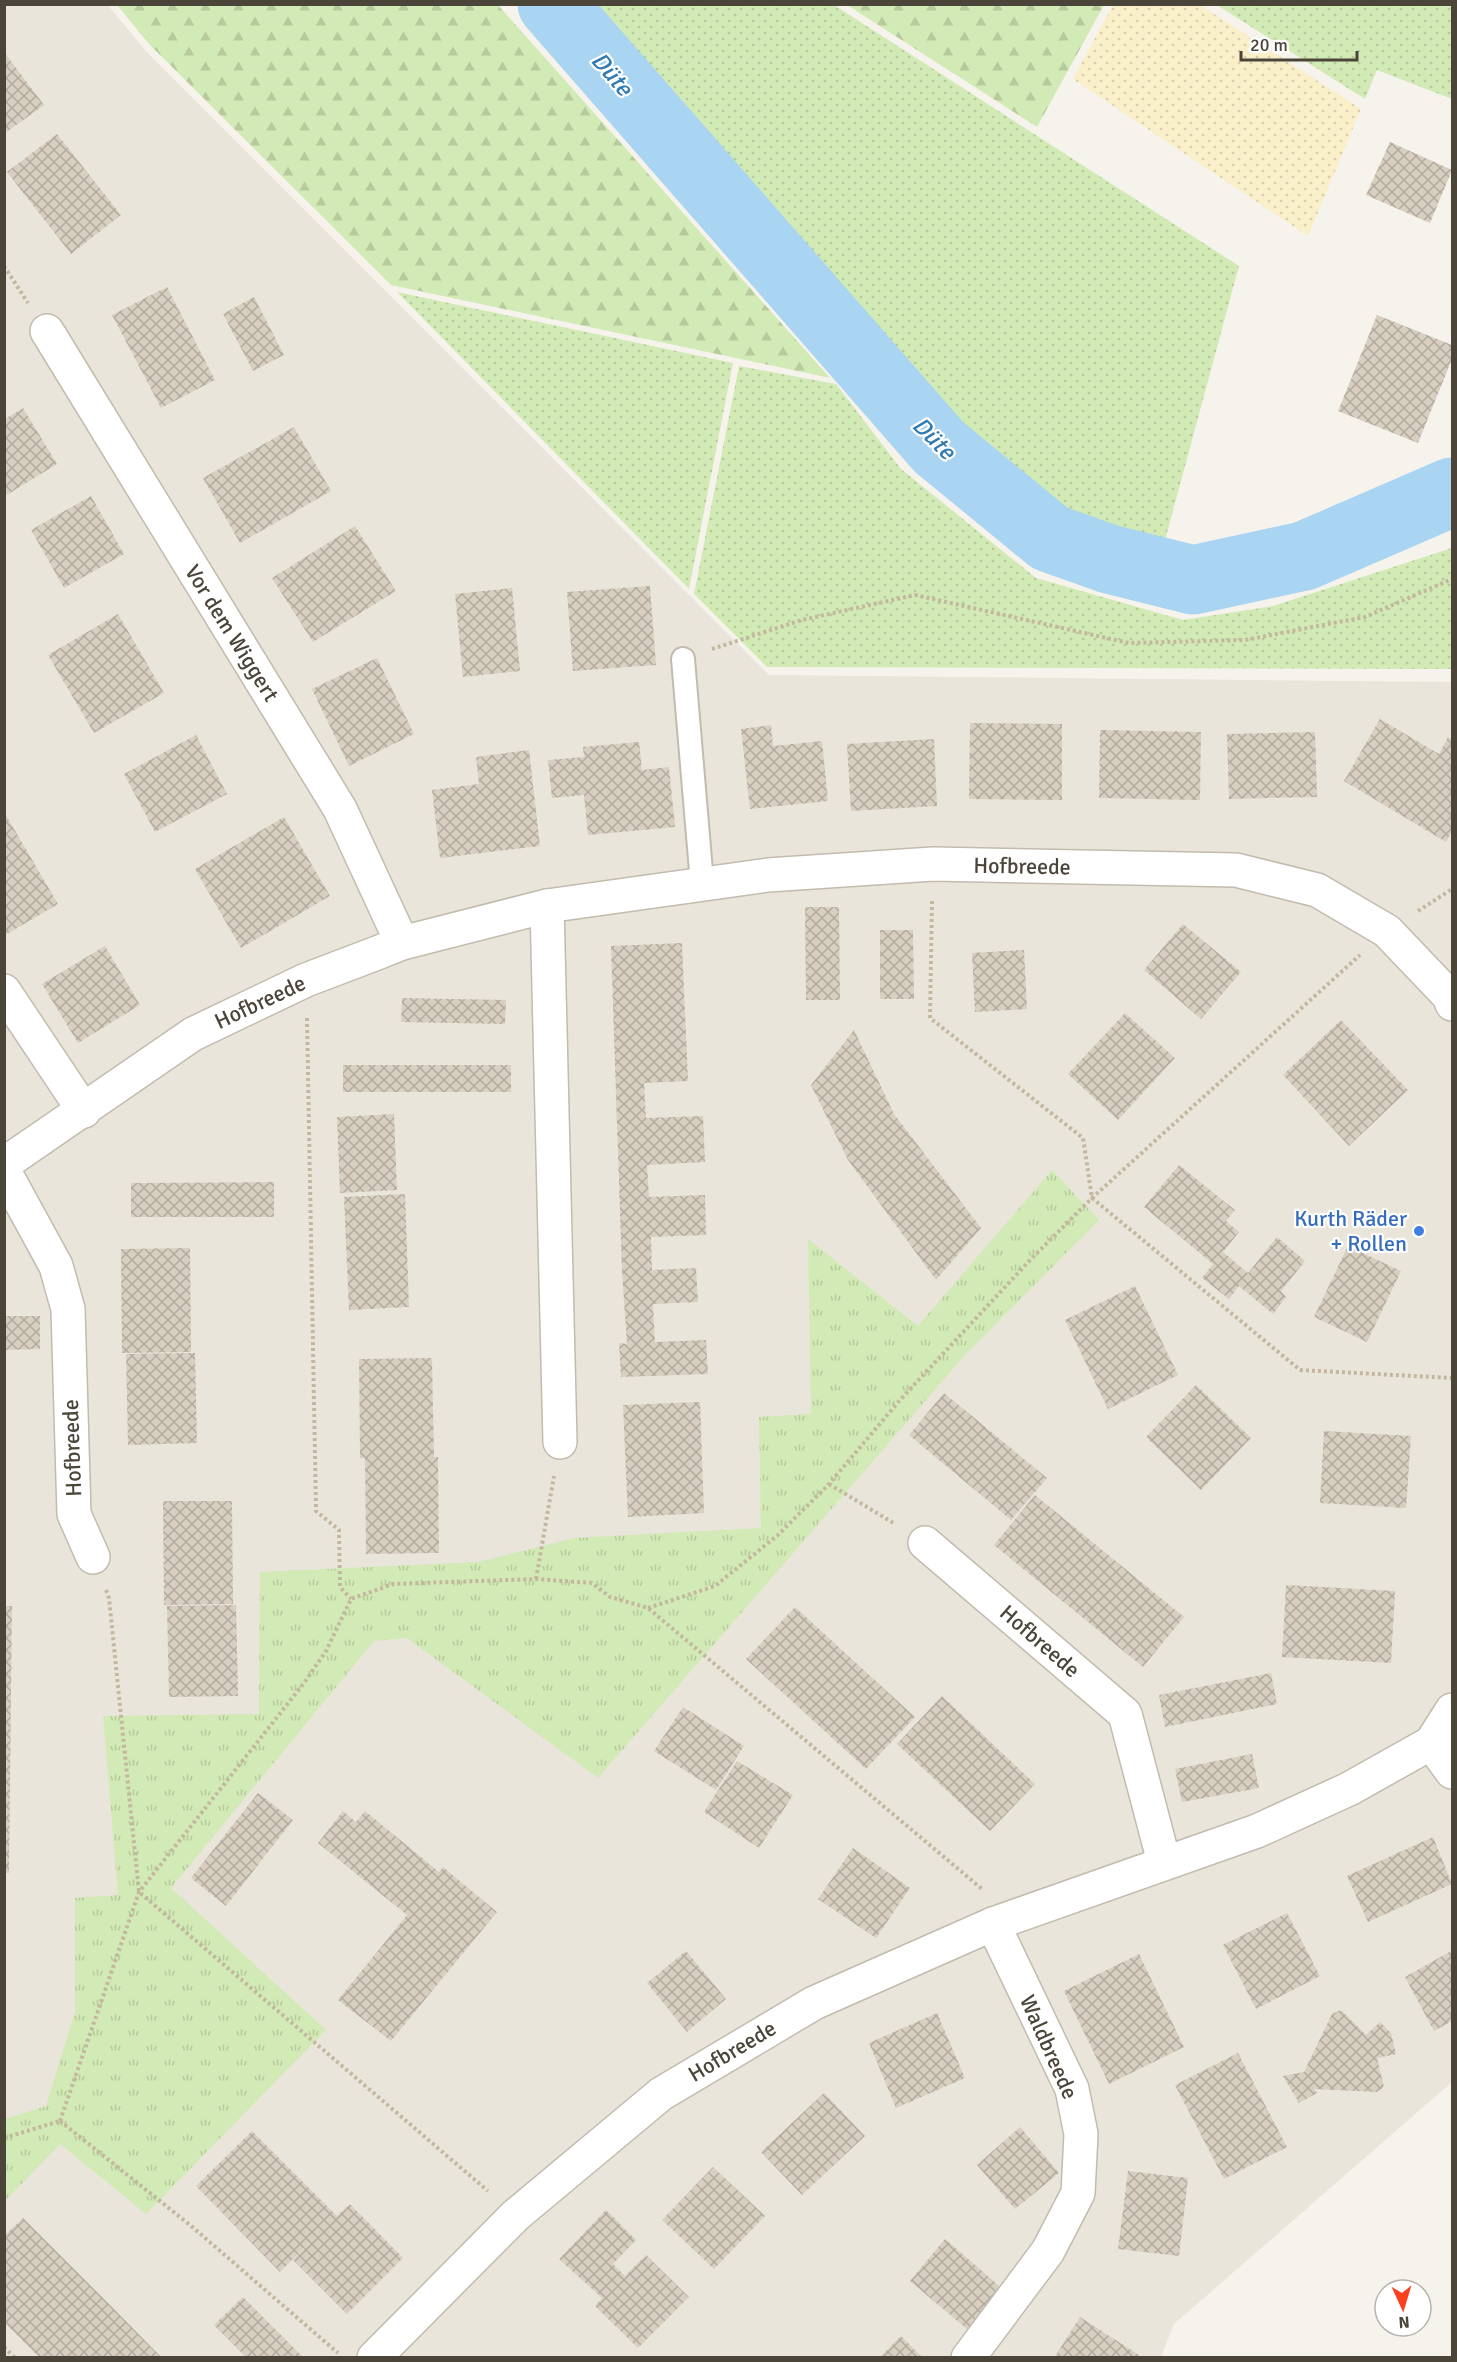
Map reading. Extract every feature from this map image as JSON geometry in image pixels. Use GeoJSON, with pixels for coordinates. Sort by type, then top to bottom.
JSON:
{"type":"FeatureCollection","features":[{"type":"Feature","properties":{"kind":"street","name":"Vor dem Wiggert"},"geometry":{"type":"LineString","coordinates":[[47,331],[340,809],[402,943]]}},
{"type":"Feature","properties":{"kind":"street","name":"Hofbreede"},"geometry":{"type":"LineString","coordinates":[[4,1164],[193,1034],[306,980],[402,943],[547,906],[768,875],[933,864],[1236,870],[1317,890],[1387,931],[1449,996],[1452,1004]]}},
{"type":"Feature","properties":{"kind":"street"},"geometry":{"type":"LineString","coordinates":[[547,906],[560,1442]]}},
{"type":"Feature","properties":{"kind":"street"},"geometry":{"type":"LineString","coordinates":[[4,991],[84,1111]]}},
{"type":"Feature","properties":{"kind":"street","name":"Hofbreede"},"geometry":{"type":"LineString","coordinates":[[4,1171],[56,1266],[68,1309],[74,1514],[93,1557]]}},
{"type":"Feature","properties":{"kind":"street","name":"Hofbreede"},"geometry":{"type":"LineString","coordinates":[[925,1543],[1125,1714],[1164,1862]]}},
{"type":"Feature","properties":{"kind":"street","name":"Hofbreede"},"geometry":{"type":"LineString","coordinates":[[374,2358],[516,2215],[661,2094],[814,2003],[993,1924],[1164,1862],[1257,1832],[1350,1789],[1431,1743],[1452,1710]]}},
{"type":"Feature","properties":{"kind":"street"},"geometry":{"type":"LineString","coordinates":[[1431,1743],[1452,1772]]}},
{"type":"Feature","properties":{"kind":"street","name":"Waldbreede"},"geometry":{"type":"LineString","coordinates":[[968,2358],[1048,2251],[1078,2193],[1081,2134],[1072,2089],[993,1924]]}},
{"type":"Feature","properties":{"kind":"lane"},"geometry":{"type":"LineString","coordinates":[[683,659],[702,883]]}},
{"type":"Feature","properties":{"kind":"path"},"geometry":{"type":"LineString","coordinates":[[4,266],[47,331]]}},
{"type":"Feature","properties":{"kind":"path"},"geometry":{"type":"LineString","coordinates":[[683,659],[802,621],[915,595],[1129,643],[1245,640],[1365,617],[1452,579]]}},
{"type":"Feature","properties":{"kind":"path"},"geometry":{"type":"LineString","coordinates":[[933,864],[930,1018],[1083,1138],[1092,1198],[1300,1370],[1452,1378]]}},
{"type":"Feature","properties":{"kind":"path"},"geometry":{"type":"LineString","coordinates":[[648,1608],[715,1586],[777,1535],[829,1484],[900,1400],[1032,1258],[1092,1198],[1387,931],[1452,889]]}},
{"type":"Feature","properties":{"kind":"path"},"geometry":{"type":"LineString","coordinates":[[306,980],[316,1511],[339,1530],[340,1587],[351,1599]]}},
{"type":"Feature","properties":{"kind":"path"},"geometry":{"type":"LineString","coordinates":[[536,1579],[560,1442]]}},
{"type":"Feature","properties":{"kind":"path"},"geometry":{"type":"LineString","coordinates":[[829,1484],[925,1543]]}},
{"type":"Feature","properties":{"kind":"path"},"geometry":{"type":"LineString","coordinates":[[93,1557],[109,1598],[139,1892],[516,2215]]}},
{"type":"Feature","properties":{"kind":"path"},"geometry":{"type":"LineString","coordinates":[[60,2121],[139,1892],[304,1683],[326,1651],[351,1599],[393,1584],[536,1579],[592,1582],[610,1597],[648,1608],[984,1891],[993,1924]]}},
{"type":"Feature","properties":{"kind":"path"},"geometry":{"type":"LineString","coordinates":[[4,2138],[60,2121]]}},
{"type":"Feature","properties":{"kind":"path"},"geometry":{"type":"LineString","coordinates":[[60,2121],[190,2225],[343,2358]]}},
{"type":"Feature","properties":{"kind":"path"},"geometry":{"type":"LineString","coordinates":[[4,2347],[15,2358]]}},
{"type":"Feature","properties":{"kind":"shaded area"},"geometry":{"type":"Polygon","coordinates":[[[107,4],[145,50],[769,675],[1452,682],[1452,2082],[1174,2324],[1161,2357],[5,2358],[4,5],[107,4]]]}},
{"type":"Feature","properties":{"kind":"green space"},"geometry":{"type":"Polygon","coordinates":[[[117,5],[498,5],[830,378],[391,285],[149,44],[117,5]]]}},
{"type":"Feature","properties":{"kind":"green space"},"geometry":{"type":"Polygon","coordinates":[[[590,5],[834,5],[1239,266],[1164,544],[1069,513],[967,428],[590,5]]]}},
{"type":"Feature","properties":{"kind":"green space"},"geometry":{"type":"Polygon","coordinates":[[[847,5],[1104,5],[1037,127],[847,5]]]}},
{"type":"Feature","properties":{"kind":"green space"},"geometry":{"type":"Polygon","coordinates":[[[1217,5],[1452,5],[1452,99],[1377,70],[1365,99],[1217,5]]]}},
{"type":"Feature","properties":{"kind":"green space"},"geometry":{"type":"Polygon","coordinates":[[[397,292],[733,363],[689,589],[397,292]]]}},
{"type":"Feature","properties":{"kind":"green space"},"geometry":{"type":"Polygon","coordinates":[[[739,366],[836,384],[901,469],[1036,578],[1183,620],[1273,606],[1452,548],[1452,669],[767,667],[694,594],[739,366]]]}},
{"type":"Feature","properties":{"kind":"green space"},"geometry":{"type":"Polygon","coordinates":[[[1052,1170],[1099,1220],[965,1355],[598,1778],[407,1638],[374,1641],[171,1888],[326,2030],[146,2214],[60,2144],[5,2201],[5,2119],[46,2106],[75,2012],[75,1898],[118,1895],[103,1716],[259,1714],[260,1572],[478,1562],[574,1538],[761,1528],[759,1417],[811,1414],[808,1239],[918,1326],[1052,1170]]]}},
{"type":"Feature","properties":{"kind":"sand"},"geometry":{"type":"Polygon","coordinates":[[[1113,5],[1200,5],[1361,109],[1308,236],[1073,79],[1113,5]]]}},
{"type":"Feature","properties":{"kind":"building"},"geometry":{"type":"Polygon","coordinates":[[[4,52],[44,105],[4,134],[4,52]]]}},
{"type":"Feature","properties":{"kind":"building"},"geometry":{"type":"Polygon","coordinates":[[[57,134],[121,215],[71,254],[7,172],[57,134]]]}},
{"type":"Feature","properties":{"kind":"building"},"geometry":{"type":"Polygon","coordinates":[[[1390,142],[1452,170],[1430,223],[1366,195],[1390,142]]]}},
{"type":"Feature","properties":{"kind":"building"},"geometry":{"type":"Polygon","coordinates":[[[167,287],[215,380],[161,408],[112,315],[167,287]]]}},
{"type":"Feature","properties":{"kind":"building"},"geometry":{"type":"Polygon","coordinates":[[[254,297],[284,355],[253,371],[223,314],[254,297]]]}},
{"type":"Feature","properties":{"kind":"building"},"geometry":{"type":"Polygon","coordinates":[[[1377,315],[1452,345],[1452,359],[1418,443],[1338,411],[1377,315]]]}},
{"type":"Feature","properties":{"kind":"building"},"geometry":{"type":"Polygon","coordinates":[[[23,408],[57,464],[5,496],[5,419],[23,408]]]}},
{"type":"Feature","properties":{"kind":"building"},"geometry":{"type":"Polygon","coordinates":[[[294,427],[331,491],[240,543],[203,478],[294,427]]]}},
{"type":"Feature","properties":{"kind":"building"},"geometry":{"type":"Polygon","coordinates":[[[91,496],[124,554],[64,588],[31,530],[91,496]]]}},
{"type":"Feature","properties":{"kind":"building"},"geometry":{"type":"Polygon","coordinates":[[[355,526],[396,591],[313,642],[272,578],[355,526]]]}},
{"type":"Feature","properties":{"kind":"building"},"geometry":{"type":"Polygon","coordinates":[[[650,586],[656,665],[573,671],[567,592],[650,586]]]}},
{"type":"Feature","properties":{"kind":"building"},"geometry":{"type":"Polygon","coordinates":[[[512,588],[520,671],[463,677],[455,594],[512,588]]]}},
{"type":"Feature","properties":{"kind":"building"},"geometry":{"type":"Polygon","coordinates":[[[118,614],[164,693],[94,733],[48,655],[118,614]]]}},
{"type":"Feature","properties":{"kind":"building"},"geometry":{"type":"Polygon","coordinates":[[[377,658],[414,734],[349,766],[312,689],[377,658]]]}},
{"type":"Feature","properties":{"kind":"building"},"geometry":{"type":"Polygon","coordinates":[[[1380,719],[1439,754],[1448,737],[1452,739],[1452,831],[1446,842],[1344,781],[1380,719]]]}},
{"type":"Feature","properties":{"kind":"building"},"geometry":{"type":"Polygon","coordinates":[[[970,723],[1062,724],[1062,800],[969,799],[970,723]]]}},
{"type":"Feature","properties":{"kind":"building"},"geometry":{"type":"Polygon","coordinates":[[[771,725],[773,746],[822,741],[828,801],[750,809],[741,729],[771,725]]]}},
{"type":"Feature","properties":{"kind":"building"},"geometry":{"type":"Polygon","coordinates":[[[1100,730],[1201,732],[1200,800],[1099,798],[1100,730]]]}},
{"type":"Feature","properties":{"kind":"building"},"geometry":{"type":"Polygon","coordinates":[[[1315,732],[1317,797],[1229,799],[1227,734],[1315,732]]]}},
{"type":"Feature","properties":{"kind":"building"},"geometry":{"type":"Polygon","coordinates":[[[196,735],[227,794],[155,832],[124,774],[196,735]]]}},
{"type":"Feature","properties":{"kind":"building"},"geometry":{"type":"Polygon","coordinates":[[[934,739],[937,806],[851,811],[847,744],[934,739]]]}},
{"type":"Feature","properties":{"kind":"building"},"geometry":{"type":"Polygon","coordinates":[[[639,742],[642,770],[669,767],[675,827],[588,835],[584,795],[552,798],[548,760],[584,757],[583,747],[639,742]]]}},
{"type":"Feature","properties":{"kind":"building"},"geometry":{"type":"Polygon","coordinates":[[[529,750],[540,846],[440,858],[432,790],[479,784],[476,757],[529,750]]]}},
{"type":"Feature","properties":{"kind":"building"},"geometry":{"type":"Polygon","coordinates":[[[4,812],[58,904],[7,934],[4,929],[4,812]]]}},
{"type":"Feature","properties":{"kind":"building"},"geometry":{"type":"Polygon","coordinates":[[[284,817],[330,896],[241,948],[195,869],[284,817]]]}},
{"type":"Feature","properties":{"kind":"building"},"geometry":{"type":"Polygon","coordinates":[[[805,907],[839,907],[840,1000],[806,1000],[805,907]]]}},
{"type":"Feature","properties":{"kind":"building"},"geometry":{"type":"Polygon","coordinates":[[[1183,924],[1241,972],[1201,1019],[1144,970],[1183,924]]]}},
{"type":"Feature","properties":{"kind":"building"},"geometry":{"type":"Polygon","coordinates":[[[880,930],[913,930],[914,999],[880,999],[880,930]]]}},
{"type":"Feature","properties":{"kind":"building"},"geometry":{"type":"Polygon","coordinates":[[[682,943],[688,1081],[644,1083],[646,1118],[703,1116],[705,1162],[647,1165],[649,1197],[705,1195],[706,1235],[651,1237],[652,1270],[696,1268],[698,1302],[653,1304],[655,1342],[706,1340],[708,1374],[621,1377],[619,1343],[627,1344],[622,1271],[611,946],[682,943]]]}},
{"type":"Feature","properties":{"kind":"building"},"geometry":{"type":"Polygon","coordinates":[[[105,946],[140,1005],[78,1043],[42,984],[105,946]]]}},
{"type":"Feature","properties":{"kind":"building"},"geometry":{"type":"Polygon","coordinates":[[[1024,950],[1027,1009],[975,1012],[972,953],[1024,950]]]}},
{"type":"Feature","properties":{"kind":"building"},"geometry":{"type":"Polygon","coordinates":[[[402,998],[506,1000],[505,1024],[401,1022],[402,998]]]}},
{"type":"Feature","properties":{"kind":"building"},"geometry":{"type":"Polygon","coordinates":[[[1125,1013],[1175,1058],[1118,1120],[1068,1074],[1125,1013]]]}},
{"type":"Feature","properties":{"kind":"building"},"geometry":{"type":"Polygon","coordinates":[[[1341,1020],[1408,1090],[1349,1146],[1283,1075],[1341,1020]]]}},
{"type":"Feature","properties":{"kind":"building"},"geometry":{"type":"Polygon","coordinates":[[[854,1030],[894,1114],[981,1228],[936,1280],[848,1160],[811,1085],[854,1030]]]}},
{"type":"Feature","properties":{"kind":"building"},"geometry":{"type":"Polygon","coordinates":[[[343,1065],[511,1065],[511,1092],[343,1092],[343,1065]]]}},
{"type":"Feature","properties":{"kind":"building"},"geometry":{"type":"Polygon","coordinates":[[[394,1114],[397,1190],[340,1193],[337,1117],[394,1114]]]}},
{"type":"Feature","properties":{"kind":"building"},"geometry":{"type":"Polygon","coordinates":[[[1179,1165],[1235,1210],[1226,1221],[1239,1232],[1223,1252],[1248,1273],[1277,1237],[1305,1261],[1281,1291],[1286,1297],[1273,1314],[1239,1286],[1229,1299],[1202,1278],[1213,1264],[1144,1207],[1179,1165]]]}},
{"type":"Feature","properties":{"kind":"building"},"geometry":{"type":"Polygon","coordinates":[[[274,1182],[274,1217],[131,1217],[131,1183],[274,1182]]]}},
{"type":"Feature","properties":{"kind":"building"},"geometry":{"type":"Polygon","coordinates":[[[405,1194],[409,1307],[349,1310],[344,1197],[405,1194]]]}},
{"type":"Feature","properties":{"kind":"building"},"geometry":{"type":"Polygon","coordinates":[[[1348,1246],[1401,1271],[1367,1342],[1314,1317],[1348,1246]]]}},
{"type":"Feature","properties":{"kind":"building"},"geometry":{"type":"Polygon","coordinates":[[[190,1248],[191,1352],[122,1353],[121,1249],[190,1248]]]}},
{"type":"Feature","properties":{"kind":"building"},"geometry":{"type":"Polygon","coordinates":[[[1135,1286],[1178,1375],[1108,1409],[1065,1320],[1135,1286]]]}},
{"type":"Feature","properties":{"kind":"building"},"geometry":{"type":"Polygon","coordinates":[[[4,1316],[40,1316],[40,1349],[4,1350],[4,1316]]]}},
{"type":"Feature","properties":{"kind":"building"},"geometry":{"type":"Polygon","coordinates":[[[195,1353],[197,1443],[128,1445],[126,1354],[195,1353]]]}},
{"type":"Feature","properties":{"kind":"building"},"geometry":{"type":"Polygon","coordinates":[[[432,1358],[434,1457],[438,1457],[439,1553],[366,1554],[365,1458],[360,1458],[359,1359],[432,1358]]]}},
{"type":"Feature","properties":{"kind":"building"},"geometry":{"type":"Polygon","coordinates":[[[1196,1385],[1251,1438],[1201,1490],[1146,1437],[1196,1385]]]}},
{"type":"Feature","properties":{"kind":"building"},"geometry":{"type":"Polygon","coordinates":[[[944,1393],[1047,1478],[1011,1520],[909,1435],[944,1393]]]}},
{"type":"Feature","properties":{"kind":"building"},"geometry":{"type":"Polygon","coordinates":[[[700,1402],[704,1513],[628,1517],[623,1405],[700,1402]]]}},
{"type":"Feature","properties":{"kind":"building"},"geometry":{"type":"Polygon","coordinates":[[[1324,1431],[1411,1436],[1406,1508],[1320,1503],[1324,1431]]]}},
{"type":"Feature","properties":{"kind":"building"},"geometry":{"type":"Polygon","coordinates":[[[1035,1495],[1184,1617],[1143,1667],[994,1545],[1035,1495]]]}},
{"type":"Feature","properties":{"kind":"building"},"geometry":{"type":"Polygon","coordinates":[[[163,1501],[232,1501],[233,1604],[164,1605],[163,1501]]]}},
{"type":"Feature","properties":{"kind":"building"},"geometry":{"type":"Polygon","coordinates":[[[1286,1585],[1395,1591],[1391,1663],[1282,1657],[1286,1585]]]}},
{"type":"Feature","properties":{"kind":"building"},"geometry":{"type":"Polygon","coordinates":[[[236,1605],[238,1696],[169,1697],[167,1606],[236,1605]]]}},
{"type":"Feature","properties":{"kind":"building"},"geometry":{"type":"Polygon","coordinates":[[[4,1606],[12,1606],[9,1873],[4,1873],[4,1606]]]}},
{"type":"Feature","properties":{"kind":"building"},"geometry":{"type":"Polygon","coordinates":[[[795,1607],[915,1717],[866,1769],[746,1659],[795,1607]]]}},
{"type":"Feature","properties":{"kind":"building"},"geometry":{"type":"Polygon","coordinates":[[[1271,1673],[1277,1704],[1165,1727],[1159,1695],[1271,1673]]]}},
{"type":"Feature","properties":{"kind":"building"},"geometry":{"type":"Polygon","coordinates":[[[942,1696],[1035,1784],[990,1831],[897,1744],[942,1696]]]}},
{"type":"Feature","properties":{"kind":"building"},"geometry":{"type":"Polygon","coordinates":[[[683,1707],[744,1746],[716,1790],[654,1751],[683,1707]]]}},
{"type":"Feature","properties":{"kind":"building"},"geometry":{"type":"Polygon","coordinates":[[[1252,1754],[1259,1788],[1182,1802],[1175,1769],[1252,1754]]]}},
{"type":"Feature","properties":{"kind":"building"},"geometry":{"type":"Polygon","coordinates":[[[737,1761],[793,1795],[759,1848],[704,1812],[737,1761]]]}},
{"type":"Feature","properties":{"kind":"building"},"geometry":{"type":"Polygon","coordinates":[[[258,1793],[293,1820],[226,1906],[191,1878],[258,1793]]]}},
{"type":"Feature","properties":{"kind":"building"},"geometry":{"type":"Polygon","coordinates":[[[343,1811],[356,1822],[365,1811],[439,1872],[443,1867],[497,1912],[391,2041],[338,2000],[407,1915],[318,1843],[343,1811]]]}},
{"type":"Feature","properties":{"kind":"building"},"geometry":{"type":"Polygon","coordinates":[[[1433,1837],[1452,1884],[1368,1922],[1347,1876],[1433,1837]]]}},
{"type":"Feature","properties":{"kind":"building"},"geometry":{"type":"Polygon","coordinates":[[[853,1848],[910,1888],[876,1938],[818,1899],[853,1848]]]}},
{"type":"Feature","properties":{"kind":"building"},"geometry":{"type":"Polygon","coordinates":[[[1287,1913],[1320,1976],[1256,2009],[1223,1945],[1287,1913]]]}},
{"type":"Feature","properties":{"kind":"building"},"geometry":{"type":"Polygon","coordinates":[[[686,1951],[726,1999],[687,2032],[647,1983],[686,1951]]]}},
{"type":"Feature","properties":{"kind":"building"},"geometry":{"type":"Polygon","coordinates":[[[1451,1951],[1452,2021],[1434,2031],[1405,1977],[1451,1951]]]}},
{"type":"Feature","properties":{"kind":"building"},"geometry":{"type":"Polygon","coordinates":[[[1139,1954],[1184,2047],[1109,2084],[1064,1991],[1139,1954]]]}},
{"type":"Feature","properties":{"kind":"building"},"geometry":{"type":"Polygon","coordinates":[[[1341,2010],[1366,2035],[1380,2022],[1391,2033],[1396,2054],[1377,2058],[1384,2087],[1377,2092],[1314,2089],[1317,2093],[1299,2103],[1283,2076],[1304,2072],[1332,2014],[1341,2010]]]}},
{"type":"Feature","properties":{"kind":"building"},"geometry":{"type":"Polygon","coordinates":[[[937,2013],[965,2078],[896,2108],[869,2043],[937,2013]]]}},
{"type":"Feature","properties":{"kind":"building"},"geometry":{"type":"Polygon","coordinates":[[[1238,2053],[1287,2147],[1224,2179],[1175,2085],[1238,2053]]]}},
{"type":"Feature","properties":{"kind":"building"},"geometry":{"type":"Polygon","coordinates":[[[824,2093],[865,2136],[802,2195],[761,2152],[824,2093]]]}},
{"type":"Feature","properties":{"kind":"building"},"geometry":{"type":"Polygon","coordinates":[[[1020,2127],[1059,2173],[1015,2209],[977,2165],[1020,2127]]]}},
{"type":"Feature","properties":{"kind":"building"},"geometry":{"type":"Polygon","coordinates":[[[252,2131],[337,2216],[350,2204],[403,2258],[347,2314],[293,2260],[314,2238],[280,2272],[196,2186],[252,2131]]]}},
{"type":"Feature","properties":{"kind":"building"},"geometry":{"type":"Polygon","coordinates":[[[713,2167],[765,2216],[714,2269],[662,2220],[713,2167]]]}},
{"type":"Feature","properties":{"kind":"building"},"geometry":{"type":"Polygon","coordinates":[[[1128,2171],[1188,2178],[1179,2256],[1118,2249],[1128,2171]]]}},
{"type":"Feature","properties":{"kind":"building"},"geometry":{"type":"Polygon","coordinates":[[[606,2210],[636,2240],[613,2264],[625,2276],[646,2255],[689,2297],[638,2348],[595,2306],[602,2298],[559,2259],[606,2210]]]}},
{"type":"Feature","properties":{"kind":"building"},"geometry":{"type":"Polygon","coordinates":[[[23,2218],[162,2358],[40,2358],[4,2322],[4,2236],[23,2218]]]}},
{"type":"Feature","properties":{"kind":"building"},"geometry":{"type":"Polygon","coordinates":[[[945,2239],[1004,2290],[968,2330],[910,2281],[945,2239]]]}},
{"type":"Feature","properties":{"kind":"building"},"geometry":{"type":"Polygon","coordinates":[[[243,2297],[304,2358],[247,2358],[214,2325],[243,2297]]]}},
{"type":"Feature","properties":{"kind":"building"},"geometry":{"type":"Polygon","coordinates":[[[1080,2317],[1139,2355],[1137,2358],[1054,2358],[1080,2317]]]}},
{"type":"Feature","properties":{"kind":"building"},"geometry":{"type":"Polygon","coordinates":[[[901,2336],[923,2358],[879,2358],[901,2336]]]}},
{"type":"Feature","properties":{"kind":"waterway","name":"Düte"},"geometry":{"type":"LineString","coordinates":[[552,4],[939,447],[1050,538],[1109,559],[1193,580],[1304,556],[1452,492]]}},
{"type":"Feature","properties":{"kind":"place","name":"Kurth Räder + Rollen"},"geometry":{"type":"Point","coordinates":[1419,1231]}}]}
